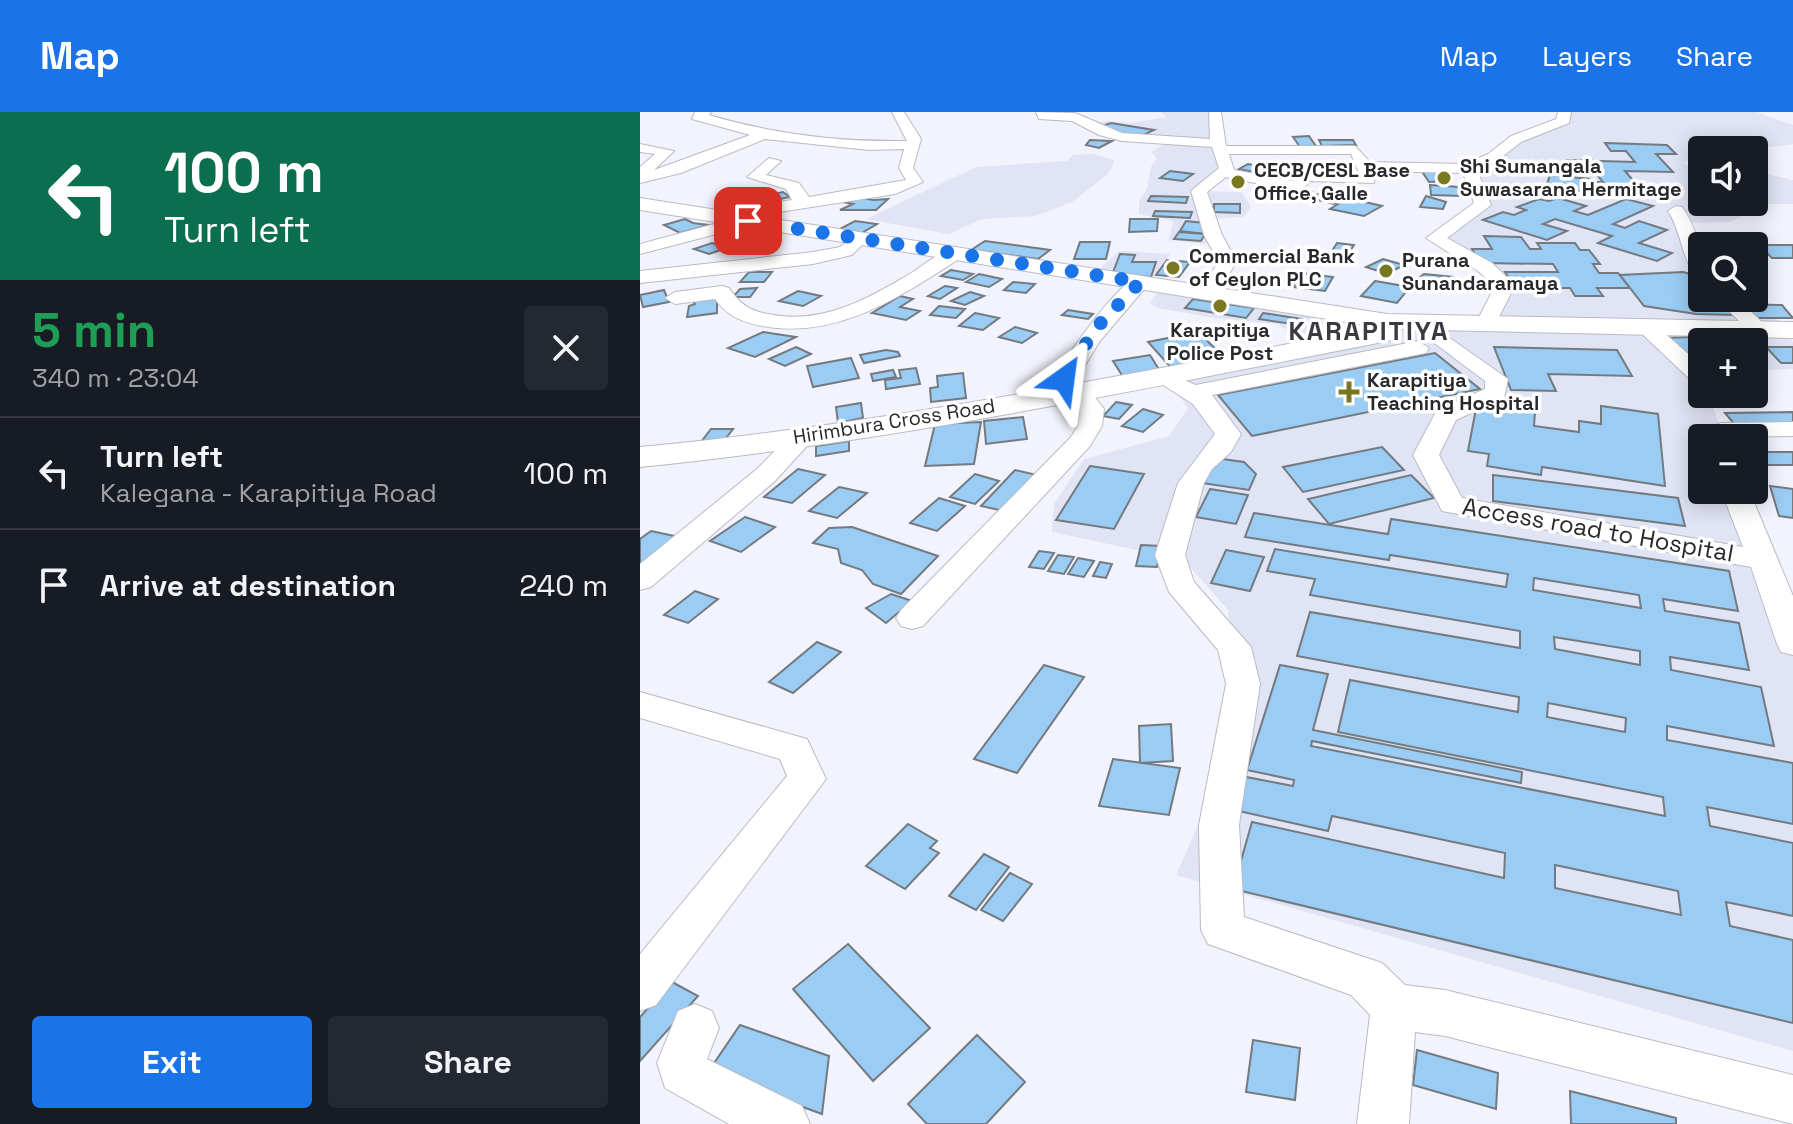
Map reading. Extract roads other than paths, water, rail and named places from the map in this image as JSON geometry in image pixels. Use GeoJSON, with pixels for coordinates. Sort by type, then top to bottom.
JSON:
{"type":"FeatureCollection","features":[{"type":"Feature","properties":{"kind":"main road"},"geometry":{"type":"LineString","coordinates":[[640,204],[1207,292],[1325,329],[1380,326]]}},
{"type":"Feature","properties":{"kind":"main road","name":"Hirimbura Cross Road"},"geometry":{"type":"LineString","coordinates":[[640,457],[1067,395],[1179,385],[1325,329],[1380,326],[1426,333],[1485,325],[1688,328]]}},
{"type":"Feature","properties":{"kind":"main road","name":"Hirimbura Cross Road"},"geometry":{"type":"LineString","coordinates":[[1768,330],[1793,330]]}},
{"type":"Feature","properties":{"kind":"street"},"geometry":{"type":"LineString","coordinates":[[705,112],[697,116],[763,135],[869,146],[912,145]]}},
{"type":"Feature","properties":{"kind":"street"},"geometry":{"type":"LineString","coordinates":[[720,216],[895,189],[915,182],[906,168],[914,139],[898,112]]}},
{"type":"Feature","properties":{"kind":"street"},"geometry":{"type":"LineString","coordinates":[[1042,112],[1044,116],[1075,117],[1084,127],[1173,143],[1355,150],[1366,166],[1369,180],[1304,176],[1298,187],[1222,172]]}},
{"type":"Feature","properties":{"kind":"street"},"geometry":{"type":"LineString","coordinates":[[1207,292],[1224,272],[1228,262],[1213,235],[1199,191],[1227,169],[1215,112]]}},
{"type":"Feature","properties":{"kind":"street"},"geometry":{"type":"LineString","coordinates":[[1366,166],[1467,169],[1493,157],[1516,139],[1564,120],[1561,117],[1565,112]]}},
{"type":"Feature","properties":{"kind":"street"},"geometry":{"type":"LineString","coordinates":[[1112,149],[1118,134]]}},
{"type":"Feature","properties":{"kind":"street"},"geometry":{"type":"LineString","coordinates":[[640,176],[676,170],[763,135]]}},
{"type":"Feature","properties":{"kind":"street"},"geometry":{"type":"LineString","coordinates":[[640,148],[667,151],[640,176]]}},
{"type":"Feature","properties":{"kind":"street"},"geometry":{"type":"LineString","coordinates":[[774,161],[755,177],[793,186],[795,195],[803,201]]}},
{"type":"Feature","properties":{"kind":"street"},"geometry":{"type":"LineString","coordinates":[[1467,169],[1474,175],[1483,205],[1435,238],[1485,267],[1505,285],[1505,292],[1485,325]]}},
{"type":"Feature","properties":{"kind":"street"},"geometry":{"type":"LineString","coordinates":[[1676,211],[1686,223],[1688,232]]}},
{"type":"Feature","properties":{"kind":"street"},"geometry":{"type":"LineString","coordinates":[[640,249],[748,221]]}},
{"type":"Feature","properties":{"kind":"street"},"geometry":{"type":"LineString","coordinates":[[640,277],[813,258],[846,251],[860,238]]}},
{"type":"Feature","properties":{"kind":"street"},"geometry":{"type":"LineString","coordinates":[[675,298],[722,292],[728,306],[743,315],[765,321],[810,324],[834,321],[956,253]]}},
{"type":"Feature","properties":{"kind":"street"},"geometry":{"type":"LineString","coordinates":[[912,618],[1081,441],[1090,426],[1092,409],[1067,395],[1073,360],[1096,328],[1140,282]]}},
{"type":"Feature","properties":{"kind":"street"},"geometry":{"type":"LineString","coordinates":[[1740,312],[1757,328]]}},
{"type":"Feature","properties":{"kind":"street"},"geometry":{"type":"LineString","coordinates":[[1646,327],[1688,365]]}},
{"type":"Feature","properties":{"kind":"street"},"geometry":{"type":"LineString","coordinates":[[1179,385],[1426,333]]}},
{"type":"Feature","properties":{"kind":"street","name":"Access road to Hospital"},"geometry":{"type":"LineString","coordinates":[[1426,333],[1497,379],[1496,393],[1446,415],[1426,455],[1452,505],[1764,560]]}},
{"type":"Feature","properties":{"kind":"street"},"geometry":{"type":"LineString","coordinates":[[1179,385],[1215,408],[1228,434],[1222,447],[1202,465],[1191,483],[1170,555],[1180,585],[1234,647],[1243,684],[1219,825],[1223,930],[1366,978],[1394,1007],[1445,1013],[1793,1100]]}},
{"type":"Feature","properties":{"kind":"street"},"geometry":{"type":"LineString","coordinates":[[1768,428],[1793,429]]}},
{"type":"Feature","properties":{"kind":"street"},"geometry":{"type":"LineString","coordinates":[[640,580],[766,475],[804,435]]}},
{"type":"Feature","properties":{"kind":"street"},"geometry":{"type":"LineString","coordinates":[[1741,504],[1793,644]]}},
{"type":"Feature","properties":{"kind":"street"},"geometry":{"type":"LineString","coordinates":[[640,705],[794,749],[807,779],[640,989]]}},
{"type":"Feature","properties":{"kind":"street"},"geometry":{"type":"LineString","coordinates":[[1383,1124],[1394,1007]]}},
{"type":"Feature","properties":{"kind":"street"},"geometry":{"type":"LineString","coordinates":[[695,1028],[681,1063],[682,1071],[695,1081],[784,1124]]}},
{"type":"Feature","properties":{"kind":"place","name":"Shi Sumangala Suwasarana Hermitage"},"geometry":{"type":"Point","coordinates":[1444,178]}},
{"type":"Feature","properties":{"kind":"place","name":"CECB/CESL Base Office, Galle"},"geometry":{"type":"Point","coordinates":[1238,182]}},
{"type":"Feature","properties":{"kind":"place","name":"Commercial Bank of Ceylon PLC"},"geometry":{"type":"Point","coordinates":[1173,268]}},
{"type":"Feature","properties":{"kind":"place","name":"Purana Sunandaramaya"},"geometry":{"type":"Point","coordinates":[1386,271]}},
{"type":"Feature","properties":{"kind":"place","name":"Karapitiya Police Post"},"geometry":{"type":"Point","coordinates":[1220,306]}},
{"type":"Feature","properties":{"kind":"place","name":"Karapitiya Teaching Hospital"},"geometry":{"type":"Point","coordinates":[1349,392]}},
{"type":"Feature","properties":{"kind":"district","name":"KARAPITIYA"},"geometry":{"type":"Point","coordinates":[1369,331]}}]}
